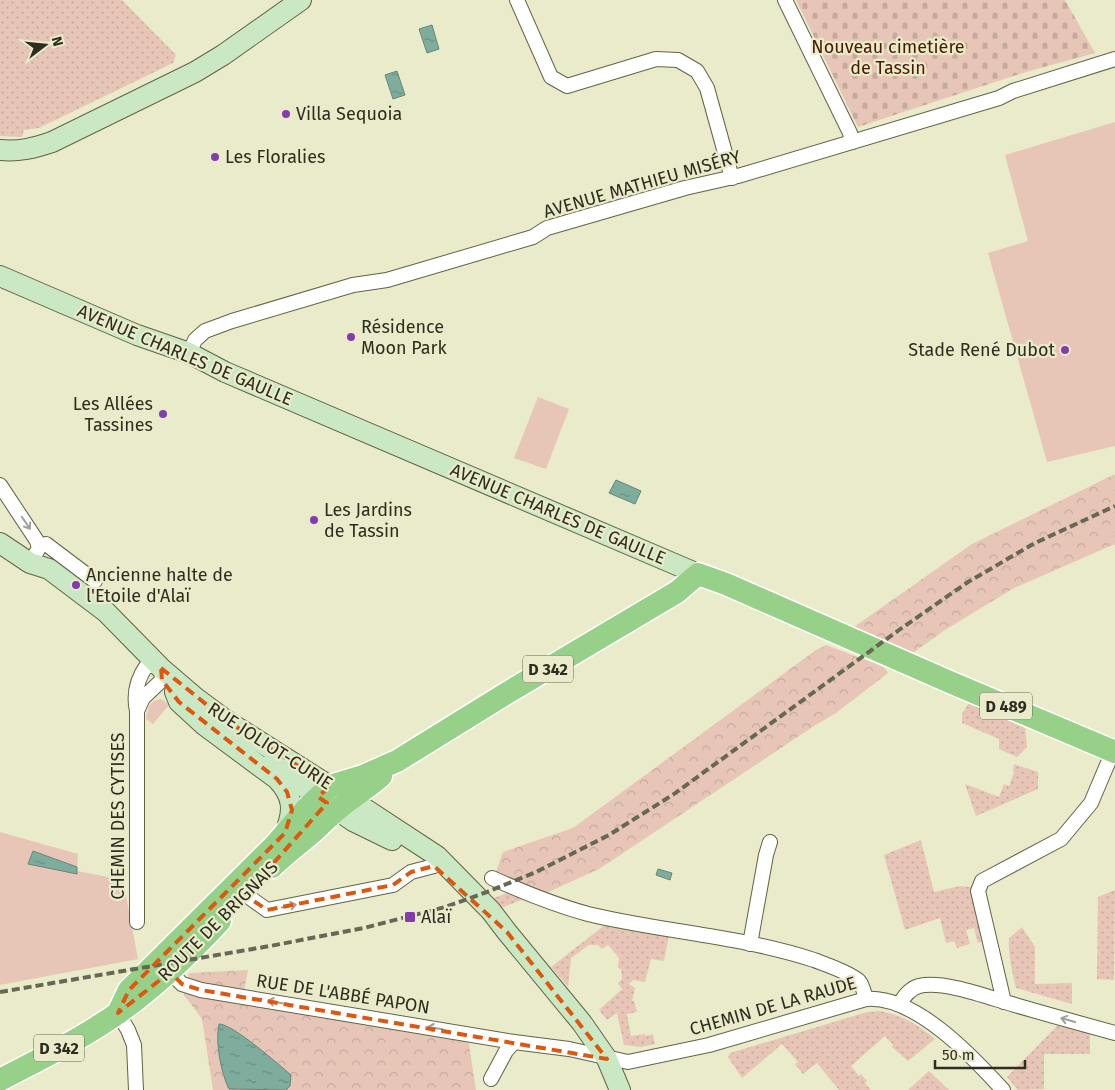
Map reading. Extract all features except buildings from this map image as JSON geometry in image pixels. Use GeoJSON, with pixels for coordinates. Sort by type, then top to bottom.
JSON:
{"type":"FeatureCollection","features":[{"type":"Feature","properties":{"kind":"main road"},"geometry":{"type":"LineString","coordinates":[[0,150],[31,149],[45,144],[186,77],[223,55],[301,0]]}},
{"type":"Feature","properties":{"kind":"main road","name":"AVENUE CHARLES DE GAULLE"},"geometry":{"type":"LineString","coordinates":[[0,276],[137,335],[188,354],[225,372],[1114,751]]}},
{"type":"Feature","properties":{"kind":"main road"},"geometry":{"type":"LineString","coordinates":[[0,543],[35,554]]}},
{"type":"Feature","properties":{"kind":"main road","name":"RUE JOLIOT-CURIE"},"geometry":{"type":"LineString","coordinates":[[35,554],[43,578],[82,603],[100,618],[218,727],[332,799],[437,856],[491,911],[579,1019],[607,1059],[620,1090]]}},
{"type":"Feature","properties":{"kind":"main road","name":"ROUTE DE BRIGNAIS"},"geometry":{"type":"LineString","coordinates":[[118,1013],[129,990],[285,844],[297,845],[332,799],[363,776],[397,761],[677,592],[698,574]]}},
{"type":"Feature","properties":{"kind":"main road","name":"RUE JOLIOT-CURIE"},"geometry":{"type":"LineString","coordinates":[[161,676],[196,698],[332,799],[353,821],[417,853],[507,932]]}},
{"type":"Feature","properties":{"kind":"main road","name":"RUE JOLIOT-CURIE"},"geometry":{"type":"LineString","coordinates":[[161,676],[179,702],[204,725],[283,785],[290,799],[292,810],[285,844]]}},
{"type":"Feature","properties":{"kind":"main road","name":"ROUTE DE BRIGNAIS"},"geometry":{"type":"LineString","coordinates":[[118,1013],[186,958],[246,895],[285,844]]}},
{"type":"Feature","properties":{"kind":"main road","name":"D 342"},"geometry":{"type":"LineString","coordinates":[[0,1080],[97,1028],[118,1013]]}},
{"type":"Feature","properties":{"kind":"street"},"geometry":{"type":"LineString","coordinates":[[518,0],[551,77],[567,86],[656,59],[678,60],[697,70],[708,88],[732,178]]}},
{"type":"Feature","properties":{"kind":"street"},"geometry":{"type":"LineString","coordinates":[[785,0],[850,133],[852,142]]}},
{"type":"Feature","properties":{"kind":"street","name":"AVENUE MATHIEU MISÉRY"},"geometry":{"type":"LineString","coordinates":[[188,354],[195,340],[205,331],[232,321],[353,284],[387,280],[533,237],[547,228],[556,225],[685,188],[732,178],[999,98],[1013,91],[1115,59]]}},
{"type":"Feature","properties":{"kind":"street","name":"RUE JOLIOT-CURIE"},"geometry":{"type":"LineString","coordinates":[[0,485],[37,541],[35,554]]}},
{"type":"Feature","properties":{"kind":"street"},"geometry":{"type":"LineString","coordinates":[[35,554],[46,544],[95,581]]}},
{"type":"Feature","properties":{"kind":"street","name":"CHEMIN DES CYTISES"},"geometry":{"type":"LineString","coordinates":[[137,922],[137,711],[135,698],[138,676],[161,676]]}},
{"type":"Feature","properties":{"kind":"street","name":"CHEMIN DES CYTISES"},"geometry":{"type":"LineString","coordinates":[[137,711],[143,698],[161,676]]}},
{"type":"Feature","properties":{"kind":"street"},"geometry":{"type":"LineString","coordinates":[[1004,1002],[978,891],[982,881],[1061,839],[1091,803],[1114,751]]}},
{"type":"Feature","properties":{"kind":"street"},"geometry":{"type":"LineString","coordinates":[[750,944],[770,842]]}},
{"type":"Feature","properties":{"kind":"street"},"geometry":{"type":"LineString","coordinates":[[246,895],[267,910],[393,885],[411,872],[434,866]]}},
{"type":"Feature","properties":{"kind":"street"},"geometry":{"type":"LineString","coordinates":[[492,878],[529,895],[586,913],[625,922],[750,944],[787,952],[829,965],[858,980],[866,998]]}},
{"type":"Feature","properties":{"kind":"street","name":"RUE DE L'ABBÉ PAPON"},"geometry":{"type":"LineString","coordinates":[[170,972],[182,984],[202,990],[514,1042],[569,1049],[607,1059]]}},
{"type":"Feature","properties":{"kind":"street"},"geometry":{"type":"LineString","coordinates":[[900,1004],[906,994],[912,989],[928,985],[956,988],[1115,1033]]}},
{"type":"Feature","properties":{"kind":"street","name":"CHEMIN DE LA RAUDE"},"geometry":{"type":"LineString","coordinates":[[607,1059],[628,1062],[709,1046],[866,998],[878,998],[900,1004],[920,1015],[943,1032],[1003,1090]]}},
{"type":"Feature","properties":{"kind":"street"},"geometry":{"type":"LineString","coordinates":[[118,1013],[128,1030],[134,1046],[136,1090]]}},
{"type":"Feature","properties":{"kind":"street"},"geometry":{"type":"LineString","coordinates":[[491,1079],[506,1051],[514,1042]]}},
{"type":"Feature","properties":{"kind":"highlighted area"},"geometry":{"type":"Polygon","coordinates":[[[161,668],[227,721],[330,786],[318,797],[327,803],[245,895],[267,910],[393,885],[411,872],[434,866],[507,932],[607,1059],[201,990],[182,984],[170,972],[118,1013],[129,990],[285,833],[292,810],[287,792],[277,779],[179,702],[162,680],[161,668]]]}},
{"type":"Feature","properties":{"kind":"green space"},"geometry":{"type":"Polygon","coordinates":[[[0,0],[122,0],[176,55],[173,63],[39,128],[24,130],[22,137],[0,136],[0,0]]]}},
{"type":"Feature","properties":{"kind":"green space","name":"Nouveau cimetière de Tassin"},"geometry":{"type":"Polygon","coordinates":[[[796,0],[1065,0],[1095,53],[1026,72],[858,127],[796,0]]]}},
{"type":"Feature","properties":{"kind":"green space","name":"Stade René Dubot"},"geometry":{"type":"Polygon","coordinates":[[[1115,122],[1115,446],[1047,462],[988,253],[1028,241],[1005,155],[1115,122]]]}},
{"type":"Feature","properties":{"kind":"green space"},"geometry":{"type":"Polygon","coordinates":[[[538,397],[569,409],[546,469],[514,458],[538,397]]]}},
{"type":"Feature","properties":{"kind":"green space"},"geometry":{"type":"Polygon","coordinates":[[[1115,474],[1115,544],[1014,588],[945,630],[910,655],[854,627],[972,544],[1115,474]]]}},
{"type":"Feature","properties":{"kind":"green space"},"geometry":{"type":"Polygon","coordinates":[[[826,645],[884,667],[888,673],[836,713],[599,869],[546,893],[495,875],[503,852],[573,828],[816,650],[826,645]]]}},
{"type":"Feature","properties":{"kind":"green space"},"geometry":{"type":"Polygon","coordinates":[[[162,699],[169,705],[153,724],[146,719],[149,708],[154,701],[162,699]]]}},
{"type":"Feature","properties":{"kind":"green space"},"geometry":{"type":"Polygon","coordinates":[[[969,703],[1025,728],[1027,747],[1017,757],[999,749],[999,739],[962,723],[962,714],[969,703]]]}},
{"type":"Feature","properties":{"kind":"green space"},"geometry":{"type":"Polygon","coordinates":[[[1014,764],[1038,772],[1038,789],[976,816],[965,784],[999,797],[1004,784],[1009,786],[1014,772],[1014,764]]]}},
{"type":"Feature","properties":{"kind":"green space"},"geometry":{"type":"Polygon","coordinates":[[[0,832],[78,854],[77,871],[123,880],[138,959],[0,985],[0,832]]]}},
{"type":"Feature","properties":{"kind":"green space"},"geometry":{"type":"Polygon","coordinates":[[[921,840],[934,892],[960,886],[971,887],[983,941],[978,943],[974,928],[966,930],[970,944],[957,948],[954,941],[946,943],[940,918],[905,930],[884,855],[921,840]]]}},
{"type":"Feature","properties":{"kind":"green space"},"geometry":{"type":"Polygon","coordinates":[[[1115,890],[1114,980],[1097,979],[1098,897],[1115,890]]]}},
{"type":"Feature","properties":{"kind":"green space"},"geometry":{"type":"Polygon","coordinates":[[[509,892],[524,899],[498,909],[489,900],[509,892]]]}},
{"type":"Feature","properties":{"kind":"green space"},"geometry":{"type":"Polygon","coordinates":[[[606,924],[669,935],[664,961],[651,959],[645,982],[633,980],[629,984],[635,988],[632,1001],[634,1001],[637,1012],[627,1014],[631,1036],[653,1034],[655,1044],[641,1047],[624,1045],[617,1013],[607,1020],[599,1010],[622,989],[618,983],[622,979],[621,969],[618,968],[619,958],[608,945],[602,949],[598,945],[589,945],[571,958],[568,987],[551,967],[606,924]]]}},
{"type":"Feature","properties":{"kind":"green space"},"geometry":{"type":"Polygon","coordinates":[[[1022,927],[1035,947],[1035,984],[1072,983],[1072,1004],[1016,988],[1010,957],[1009,938],[1022,927]]]}},
{"type":"Feature","properties":{"kind":"green space"},"geometry":{"type":"Polygon","coordinates":[[[248,970],[242,1001],[468,1038],[476,1090],[213,1090],[202,1019],[184,995],[189,973],[248,970]]]}},
{"type":"Feature","properties":{"kind":"green space"},"geometry":{"type":"Polygon","coordinates":[[[880,1011],[910,1021],[935,1039],[908,1061],[892,1047],[893,1045],[885,1036],[851,1066],[859,1076],[861,1074],[867,1081],[865,1083],[871,1090],[839,1090],[817,1063],[803,1074],[795,1064],[798,1062],[782,1044],[742,1078],[728,1057],[730,1053],[867,1012],[880,1011]]]}},
{"type":"Feature","properties":{"kind":"green space"},"geometry":{"type":"Polygon","coordinates":[[[1058,1025],[1090,1034],[1090,1054],[1044,1054],[1044,1089],[1018,1090],[1007,1077],[1058,1025]]]}},
{"type":"Feature","properties":{"kind":"green space"},"geometry":{"type":"Polygon","coordinates":[[[929,1071],[949,1090],[908,1090],[929,1071]]]}},
{"type":"Feature","properties":{"kind":"water"},"geometry":{"type":"Polygon","coordinates":[[[432,25],[439,49],[427,53],[419,29],[432,25]]]}},
{"type":"Feature","properties":{"kind":"water"},"geometry":{"type":"Polygon","coordinates":[[[397,71],[405,95],[393,99],[385,75],[397,71]]]}},
{"type":"Feature","properties":{"kind":"water"},"geometry":{"type":"Polygon","coordinates":[[[616,480],[641,491],[635,504],[609,493],[616,480]]]}},
{"type":"Feature","properties":{"kind":"water"},"geometry":{"type":"Polygon","coordinates":[[[33,851],[77,867],[77,874],[28,864],[33,851]]]}},
{"type":"Feature","properties":{"kind":"water"},"geometry":{"type":"Polygon","coordinates":[[[658,869],[672,873],[670,880],[656,875],[658,869]]]}},
{"type":"Feature","properties":{"kind":"water"},"geometry":{"type":"Polygon","coordinates":[[[219,1024],[245,1037],[291,1075],[290,1086],[286,1090],[229,1089],[220,1057],[219,1024]]]}},
{"type":"Feature","properties":{"kind":"railway"},"geometry":{"type":"LineString","coordinates":[[0,992],[364,928],[445,907],[534,873],[609,835],[674,794],[968,582],[1035,543],[1115,506]]}},
{"type":"Feature","properties":{"kind":"place","name":"Villa Sequoia"},"geometry":{"type":"Point","coordinates":[286,114]}},
{"type":"Feature","properties":{"kind":"place","name":"Les Floralies"},"geometry":{"type":"Point","coordinates":[215,157]}},
{"type":"Feature","properties":{"kind":"place","name":"Résidence Moon Park"},"geometry":{"type":"Point","coordinates":[351,337]}},
{"type":"Feature","properties":{"kind":"place","name":"Stade René Dubot"},"geometry":{"type":"Point","coordinates":[1065,350]}},
{"type":"Feature","properties":{"kind":"place","name":"Les Allées Tassines"},"geometry":{"type":"Point","coordinates":[163,414]}},
{"type":"Feature","properties":{"kind":"place","name":"Les Jardins de Tassin"},"geometry":{"type":"Point","coordinates":[314,520]}},
{"type":"Feature","properties":{"kind":"place","name":"Ancienne halte de l'Etoile d'Alaï"},"geometry":{"type":"Point","coordinates":[76,585]}},
{"type":"Feature","properties":{"kind":"place","name":"Alaï"},"geometry":{"type":"Point","coordinates":[410,917]}}]}
